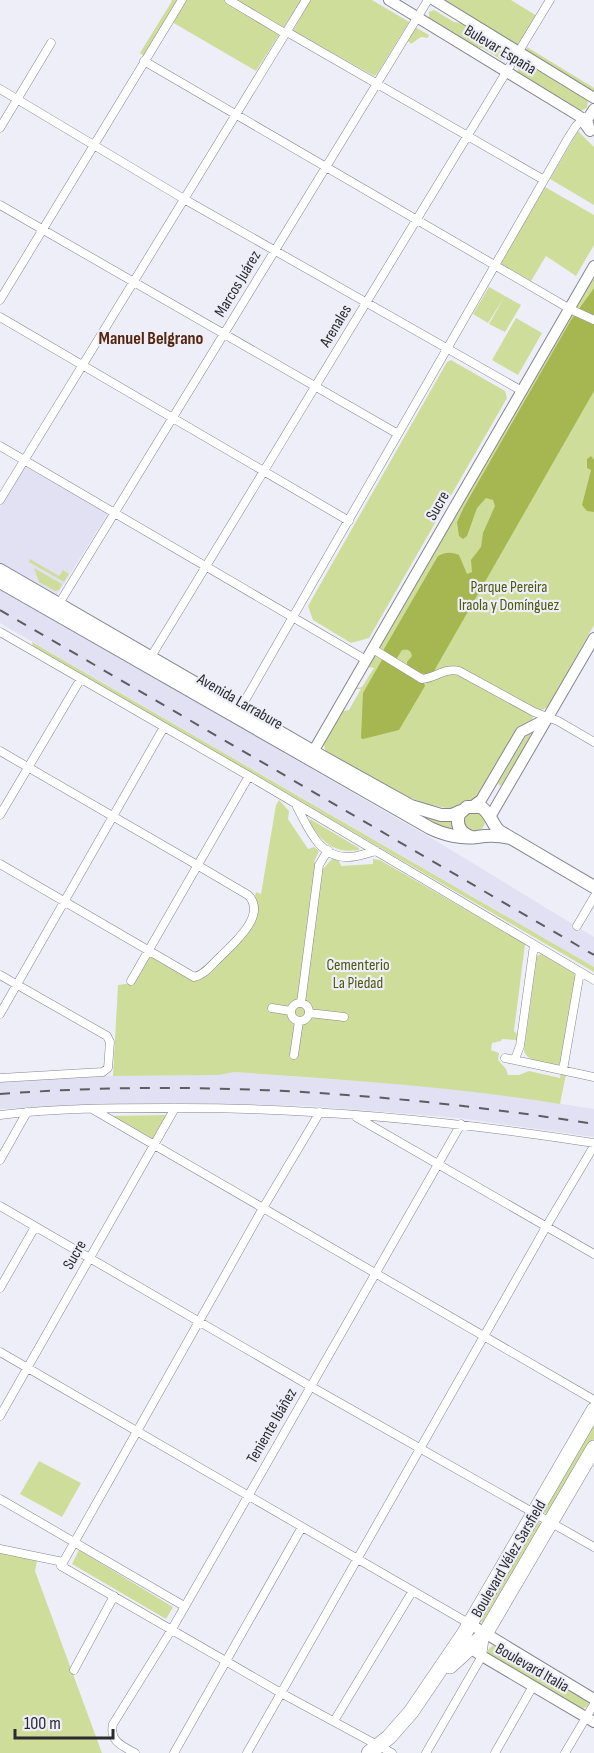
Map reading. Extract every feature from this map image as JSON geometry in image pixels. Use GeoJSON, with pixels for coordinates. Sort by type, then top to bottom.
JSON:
{"type":"FeatureCollection","features":[{"type":"Feature","properties":{"kind":"highway","name":"Boulevard Vélez Sarsfield"},"geometry":{"type":"LineString","coordinates":[[424,1694],[467,1629],[594,1410]]}},
{"type":"Feature","properties":{"kind":"highway","name":"Boulevard Vélez Sarsfield"},"geometry":{"type":"LineString","coordinates":[[424,1694],[456,1660],[476,1652],[594,1448]]}},
{"type":"Feature","properties":{"kind":"highway"},"geometry":{"type":"LineString","coordinates":[[380,1751],[424,1694]]}},
{"type":"Feature","properties":{"kind":"main road","name":"Bulevar España"},"geometry":{"type":"LineString","coordinates":[[389,0],[582,120],[592,133]]}},
{"type":"Feature","properties":{"kind":"main road","name":"Bulevar España"},"geometry":{"type":"LineString","coordinates":[[434,0],[594,98]]}},
{"type":"Feature","properties":{"kind":"main road"},"geometry":{"type":"LineString","coordinates":[[592,133],[587,120],[593,110]]}},
{"type":"Feature","properties":{"kind":"main road","name":"Sucre"},"geometry":{"type":"LineString","coordinates":[[311,756],[594,266]]}},
{"type":"Feature","properties":{"kind":"main road","name":"Avenida Larrabure"},"geometry":{"type":"LineString","coordinates":[[0,570],[56,608],[430,828],[444,834],[497,835],[510,838]]}},
{"type":"Feature","properties":{"kind":"main road","name":"Avenida Larrabure"},"geometry":{"type":"LineString","coordinates":[[0,582],[56,608]]}},
{"type":"Feature","properties":{"kind":"main road"},"geometry":{"type":"LineString","coordinates":[[548,718],[521,732],[481,800],[461,811],[458,826],[462,832],[475,836],[490,826],[490,817],[548,718],[594,638]]}},
{"type":"Feature","properties":{"kind":"main road","name":"Avenida Larrabure"},"geometry":{"type":"LineString","coordinates":[[148,662],[240,709],[311,756],[411,806],[441,815],[452,815],[461,811]]}},
{"type":"Feature","properties":{"kind":"main road"},"geometry":{"type":"LineString","coordinates":[[474,805],[485,809],[496,828],[510,838],[594,887]]}},
{"type":"Feature","properties":{"kind":"main road","name":"Boulevard Italia"},"geometry":{"type":"LineString","coordinates":[[467,1629],[485,1634],[594,1699]]}},
{"type":"Feature","properties":{"kind":"main road","name":"Boulevard Italia"},"geometry":{"type":"LineString","coordinates":[[467,1629],[476,1652],[590,1719]]}},
{"type":"Feature","properties":{"kind":"street"},"geometry":{"type":"LineString","coordinates":[[0,300],[182,0]]}},
{"type":"Feature","properties":{"kind":"street"},"geometry":{"type":"LineString","coordinates":[[229,0],[544,180]]}},
{"type":"Feature","properties":{"kind":"street"},"geometry":{"type":"LineString","coordinates":[[0,500],[306,0]]}},
{"type":"Feature","properties":{"kind":"street","name":"Marcos Juárez"},"geometry":{"type":"LineString","coordinates":[[56,608],[428,0]]}},
{"type":"Feature","properties":{"kind":"street","name":"Arenales"},"geometry":{"type":"LineString","coordinates":[[148,662],[550,0]]}},
{"type":"Feature","properties":{"kind":"street"},"geometry":{"type":"LineString","coordinates":[[0,128],[51,43]]}},
{"type":"Feature","properties":{"kind":"street"},"geometry":{"type":"LineString","coordinates":[[144,61],[415,220],[570,309],[594,320]]}},
{"type":"Feature","properties":{"kind":"street"},"geometry":{"type":"LineString","coordinates":[[0,89],[184,199],[522,391]]}},
{"type":"Feature","properties":{"kind":"street"},"geometry":{"type":"LineString","coordinates":[[240,709],[567,140],[593,110]]}},
{"type":"Feature","properties":{"kind":"street"},"geometry":{"type":"LineString","coordinates":[[0,205],[398,434]]}},
{"type":"Feature","properties":{"kind":"street"},"geometry":{"type":"LineString","coordinates":[[0,317],[349,521]]}},
{"type":"Feature","properties":{"kind":"street"},"geometry":{"type":"LineString","coordinates":[[0,446],[366,660]]}},
{"type":"Feature","properties":{"kind":"street"},"geometry":{"type":"LineString","coordinates":[[0,632],[594,980]]}},
{"type":"Feature","properties":{"kind":"street"},"geometry":{"type":"LineString","coordinates":[[373,649],[422,679],[457,670],[534,712],[558,721],[594,742]]}},
{"type":"Feature","properties":{"kind":"street"},"geometry":{"type":"LineString","coordinates":[[0,815],[80,680]]}},
{"type":"Feature","properties":{"kind":"street"},"geometry":{"type":"LineString","coordinates":[[0,1014],[164,727]]}},
{"type":"Feature","properties":{"kind":"street"},"geometry":{"type":"LineString","coordinates":[[0,751],[250,897],[254,907],[248,928],[199,975],[188,975],[149,949],[0,864]]}},
{"type":"Feature","properties":{"kind":"street"},"geometry":{"type":"LineString","coordinates":[[131,981],[249,776]]}},
{"type":"Feature","properties":{"kind":"street"},"geometry":{"type":"LineString","coordinates":[[296,805],[314,838],[328,850],[343,857],[376,851]]}},
{"type":"Feature","properties":{"kind":"street"},"geometry":{"type":"LineString","coordinates":[[301,1003],[319,865],[328,850]]}},
{"type":"Feature","properties":{"kind":"street"},"geometry":{"type":"LineString","coordinates":[[577,926],[594,897]]}},
{"type":"Feature","properties":{"kind":"street"},"geometry":{"type":"LineString","coordinates":[[515,1059],[520,1046],[534,945]]}},
{"type":"Feature","properties":{"kind":"street"},"geometry":{"type":"LineString","coordinates":[[563,1070],[580,972]]}},
{"type":"Feature","properties":{"kind":"street"},"geometry":{"type":"LineString","coordinates":[[0,975],[107,1036],[110,1040],[108,1068],[103,1072],[0,1078]]}},
{"type":"Feature","properties":{"kind":"street"},"geometry":{"type":"LineString","coordinates":[[301,1003],[307,1006],[309,1013],[305,1020],[299,1021],[294,1019],[291,1011],[293,1006],[301,1003]]}},
{"type":"Feature","properties":{"kind":"street"},"geometry":{"type":"LineString","coordinates":[[272,1008],[291,1011]]}},
{"type":"Feature","properties":{"kind":"street"},"geometry":{"type":"LineString","coordinates":[[309,1013],[344,1017]]}},
{"type":"Feature","properties":{"kind":"street"},"geometry":{"type":"LineString","coordinates":[[294,1055],[299,1021]]}},
{"type":"Feature","properties":{"kind":"street"},"geometry":{"type":"LineString","coordinates":[[505,1058],[594,1077]]}},
{"type":"Feature","properties":{"kind":"street"},"geometry":{"type":"LineString","coordinates":[[0,1115],[93,1109],[175,1108],[320,1112],[461,1124],[594,1145],[247,1753]]}},
{"type":"Feature","properties":{"kind":"street","name":"Sucre"},"geometry":{"type":"LineString","coordinates":[[0,1416],[175,1108]]}},
{"type":"Feature","properties":{"kind":"street"},"geometry":{"type":"LineString","coordinates":[[93,1109],[594,1400]]}},
{"type":"Feature","properties":{"kind":"street"},"geometry":{"type":"LineString","coordinates":[[0,1160],[27,1112]]}},
{"type":"Feature","properties":{"kind":"street"},"geometry":{"type":"LineString","coordinates":[[62,1564],[263,1208],[320,1112]]}},
{"type":"Feature","properties":{"kind":"street"},"geometry":{"type":"LineString","coordinates":[[352,1114],[594,1254]]}},
{"type":"Feature","properties":{"kind":"street","name":"Teniente Ibáñez"},"geometry":{"type":"LineString","coordinates":[[135,1753],[115,1742],[112,1735],[112,1724],[172,1629],[461,1124]]}},
{"type":"Feature","properties":{"kind":"street"},"geometry":{"type":"LineString","coordinates":[[0,1206],[594,1547]]}},
{"type":"Feature","properties":{"kind":"street"},"geometry":{"type":"LineString","coordinates":[[0,1288],[35,1227]]}},
{"type":"Feature","properties":{"kind":"street"},"geometry":{"type":"LineString","coordinates":[[0,1352],[357,1559],[467,1629]]}},
{"type":"Feature","properties":{"kind":"street"},"geometry":{"type":"LineString","coordinates":[[0,1499],[184,1606]]}},
{"type":"Feature","properties":{"kind":"street"},"geometry":{"type":"LineString","coordinates":[[174,1753],[302,1527]]}},
{"type":"Feature","properties":{"kind":"street"},"geometry":{"type":"LineString","coordinates":[[0,1549],[62,1564],[281,1693],[334,1721],[380,1751]]}},
{"type":"Feature","properties":{"kind":"street"},"geometry":{"type":"LineString","coordinates":[[334,1721],[412,1592]]}},
{"type":"Feature","properties":{"kind":"street"},"geometry":{"type":"LineString","coordinates":[[74,1670],[114,1596]]}},
{"type":"Feature","properties":{"kind":"street"},"geometry":{"type":"LineString","coordinates":[[426,1753],[476,1652]]}},
{"type":"Feature","properties":{"kind":"street"},"geometry":{"type":"LineString","coordinates":[[495,1753],[533,1686]]}},
{"type":"Feature","properties":{"kind":"street"},"geometry":{"type":"LineString","coordinates":[[566,1753],[590,1719],[594,1704]]}},
{"type":"Feature","properties":{"kind":"shaded area"},"geometry":{"type":"Polygon","coordinates":[[[27,467],[106,512],[107,515],[57,595],[53,595],[0,564],[0,507],[23,469],[27,467]]]}},
{"type":"Feature","properties":{"kind":"shaded area"},"geometry":{"type":"Polygon","coordinates":[[[0,589],[438,842],[594,937],[594,967],[0,623],[0,589]]]}},
{"type":"Feature","properties":{"kind":"shaded area"},"geometry":{"type":"Polygon","coordinates":[[[234,1072],[424,1086],[505,1095],[594,1109],[594,1137],[459,1118],[309,1106],[168,1103],[0,1109],[0,1081],[90,1076],[220,1075],[234,1072]]]}},
{"type":"Feature","properties":{"kind":"green space"},"geometry":{"type":"Polygon","coordinates":[[[171,0],[177,0],[144,56],[140,53],[171,0]]]}},
{"type":"Feature","properties":{"kind":"green space"},"geometry":{"type":"Polygon","coordinates":[[[185,0],[301,0],[256,71],[172,22],[185,0]]]}},
{"type":"Feature","properties":{"kind":"green space"},"geometry":{"type":"Polygon","coordinates":[[[310,0],[372,0],[409,22],[374,76],[293,31],[310,0]]]}},
{"type":"Feature","properties":{"kind":"green space"},"geometry":{"type":"Polygon","coordinates":[[[442,0],[511,0],[537,16],[520,43],[516,45],[442,0]]]}},
{"type":"Feature","properties":{"kind":"green space"},"geometry":{"type":"Polygon","coordinates":[[[434,10],[454,22],[462,23],[507,50],[508,58],[502,60],[482,48],[474,47],[429,19],[429,12],[434,10]]]}},
{"type":"Feature","properties":{"kind":"green space"},"geometry":{"type":"Polygon","coordinates":[[[415,27],[429,35],[428,38],[421,37],[411,44],[407,40],[415,27]]]}},
{"type":"Feature","properties":{"kind":"green space"},"geometry":{"type":"Polygon","coordinates":[[[527,47],[594,88],[594,93],[526,51],[527,47]]]}},
{"type":"Feature","properties":{"kind":"green space"},"geometry":{"type":"Polygon","coordinates":[[[523,62],[588,100],[587,108],[580,111],[518,73],[518,67],[523,62]]]}},
{"type":"Feature","properties":{"kind":"green space"},"geometry":{"type":"Polygon","coordinates":[[[578,131],[594,147],[594,205],[550,179],[578,131]]]}},
{"type":"Feature","properties":{"kind":"green space"},"geometry":{"type":"Polygon","coordinates":[[[545,187],[594,215],[594,245],[576,276],[546,256],[531,281],[500,263],[545,187]]]}},
{"type":"Feature","properties":{"kind":"green space"},"geometry":{"type":"Polygon","coordinates":[[[594,274],[594,318],[574,308],[594,274]]]}},
{"type":"Feature","properties":{"kind":"green space"},"geometry":{"type":"Polygon","coordinates":[[[489,287],[505,296],[488,323],[473,314],[489,287]]]}},
{"type":"Feature","properties":{"kind":"green space"},"geometry":{"type":"Polygon","coordinates":[[[594,288],[594,391],[434,671],[427,674],[417,672],[407,666],[412,656],[409,650],[402,650],[397,658],[392,658],[384,649],[438,556],[448,553],[459,555],[467,574],[472,572],[471,560],[481,547],[483,533],[495,506],[493,500],[486,498],[477,508],[467,536],[463,539],[459,536],[457,522],[571,320],[594,288]]]}},
{"type":"Feature","properties":{"kind":"green space"},"geometry":{"type":"Polygon","coordinates":[[[505,296],[521,305],[505,332],[489,324],[505,296]]]}},
{"type":"Feature","properties":{"kind":"green space","name":"Parque Pereira Iraola y Domínguez"},"geometry":{"type":"Polygon","coordinates":[[[572,312],[594,322],[594,625],[548,707],[539,711],[454,672],[532,715],[533,719],[519,729],[476,799],[451,809],[427,804],[400,794],[325,752],[324,742],[343,711],[349,710],[361,689],[356,689],[362,687],[374,668],[368,667],[376,654],[424,676],[379,649],[572,312]]]}},
{"type":"Feature","properties":{"kind":"green space"},"geometry":{"type":"Polygon","coordinates":[[[516,318],[542,333],[518,375],[492,360],[516,318]]]}},
{"type":"Feature","properties":{"kind":"green space"},"geometry":{"type":"Polygon","coordinates":[[[451,360],[505,391],[507,398],[369,638],[351,643],[313,620],[308,606],[447,362],[451,360]]]}},
{"type":"Feature","properties":{"kind":"green space"},"geometry":{"type":"Polygon","coordinates":[[[591,456],[594,460],[594,512],[587,511],[582,505],[591,470],[587,468],[587,459],[591,456]]]}},
{"type":"Feature","properties":{"kind":"green space"},"geometry":{"type":"Polygon","coordinates":[[[30,559],[59,576],[63,570],[69,574],[64,582],[29,562],[30,559]]]}},
{"type":"Feature","properties":{"kind":"green space"},"geometry":{"type":"Polygon","coordinates":[[[34,568],[62,584],[59,590],[55,591],[39,582],[34,568]]]}},
{"type":"Feature","properties":{"kind":"green space"},"geometry":{"type":"Polygon","coordinates":[[[32,642],[594,967],[594,972],[33,646],[32,642]]]}},
{"type":"Feature","properties":{"kind":"green space"},"geometry":{"type":"Polygon","coordinates":[[[383,658],[424,683],[425,686],[399,730],[363,739],[361,738],[363,693],[383,658]]]}},
{"type":"Feature","properties":{"kind":"green space"},"geometry":{"type":"Polygon","coordinates":[[[530,733],[531,737],[500,786],[498,783],[527,734],[530,733]]]}},
{"type":"Feature","properties":{"kind":"green space"},"geometry":{"type":"Polygon","coordinates":[[[320,760],[430,817],[452,821],[455,831],[441,828],[320,760]]]}},
{"type":"Feature","properties":{"kind":"green space","name":"Cementerio La Piedad"},"geometry":{"type":"Polygon","coordinates":[[[279,800],[289,811],[288,819],[308,849],[314,847],[319,851],[314,862],[324,868],[333,858],[339,861],[341,866],[373,864],[373,859],[380,860],[525,944],[514,1031],[518,1035],[517,1040],[502,1039],[492,1043],[491,1050],[499,1053],[498,1060],[508,1075],[519,1075],[529,1071],[560,1078],[561,1073],[566,1074],[560,1104],[438,1088],[234,1072],[220,1075],[113,1076],[118,985],[132,983],[148,956],[151,955],[190,979],[202,977],[249,932],[257,904],[256,892],[261,894],[276,805],[279,800]]]}},
{"type":"Feature","properties":{"kind":"green space"},"geometry":{"type":"Polygon","coordinates":[[[474,810],[482,813],[485,821],[482,829],[474,832],[466,829],[463,821],[466,813],[474,810]]]}},
{"type":"Feature","properties":{"kind":"green space"},"geometry":{"type":"Polygon","coordinates":[[[310,819],[359,850],[342,850],[330,845],[314,829],[309,822],[310,819]]]}},
{"type":"Feature","properties":{"kind":"green space"},"geometry":{"type":"Polygon","coordinates":[[[541,954],[574,973],[575,977],[558,1065],[529,1058],[524,1051],[537,956],[541,954]]]}},
{"type":"Feature","properties":{"kind":"green space"},"geometry":{"type":"Polygon","coordinates":[[[166,1115],[153,1139],[108,1116],[166,1115]]]}},
{"type":"Feature","properties":{"kind":"green space"},"geometry":{"type":"Polygon","coordinates":[[[594,1417],[594,1439],[551,1513],[545,1513],[543,1511],[594,1417]]]}},
{"type":"Feature","properties":{"kind":"green space"},"geometry":{"type":"Polygon","coordinates":[[[39,1461],[81,1483],[62,1517],[20,1494],[39,1461]]]}},
{"type":"Feature","properties":{"kind":"green space"},"geometry":{"type":"Polygon","coordinates":[[[537,1521],[542,1524],[485,1624],[478,1621],[537,1521]]]}},
{"type":"Feature","properties":{"kind":"green space"},"geometry":{"type":"Polygon","coordinates":[[[79,1550],[173,1607],[166,1619],[72,1564],[79,1550]]]}},
{"type":"Feature","properties":{"kind":"green space"},"geometry":{"type":"Polygon","coordinates":[[[0,1553],[37,1561],[35,1571],[102,1753],[0,1753],[0,1553]]]}},
{"type":"Feature","properties":{"kind":"green space"},"geometry":{"type":"Polygon","coordinates":[[[492,1646],[496,1646],[589,1701],[588,1706],[583,1709],[488,1654],[492,1646]]]}},
{"type":"Feature","properties":{"kind":"railway"},"geometry":{"type":"LineString","coordinates":[[0,610],[594,955]]}},
{"type":"Feature","properties":{"kind":"railway"},"geometry":{"type":"LineString","coordinates":[[0,1094],[149,1088],[298,1092],[446,1104],[594,1124]]}},
{"type":"Feature","properties":{"kind":"district","name":"Manuel Belgrano"},"geometry":{"type":"Point","coordinates":[151,338]}}]}
